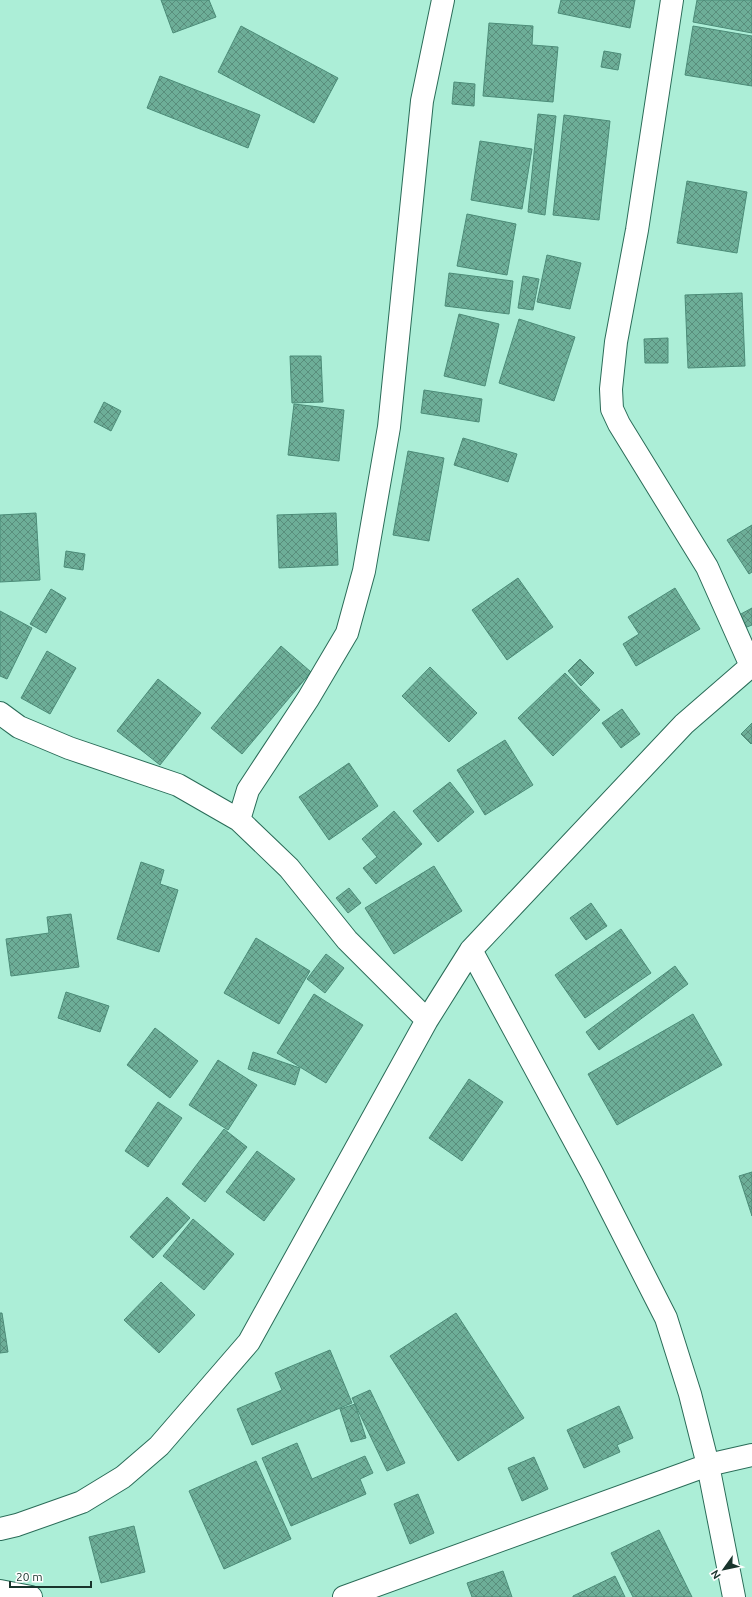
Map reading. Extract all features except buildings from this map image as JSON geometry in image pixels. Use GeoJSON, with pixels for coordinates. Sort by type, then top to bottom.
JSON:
{"type":"FeatureCollection","features":[{"type":"Feature","properties":{"kind":"street"},"geometry":{"type":"LineString","coordinates":[[239,820],[248,790],[308,699],[347,633],[364,571],[389,426],[422,101],[443,0]]}},
{"type":"Feature","properties":{"kind":"street"},"geometry":{"type":"LineString","coordinates":[[0,1529],[17,1525],[82,1502],[123,1478],[159,1446],[249,1342],[427,1020],[471,950],[684,724],[751,666],[707,566],[619,424],[612,408],[611,389],[616,342],[637,230],[672,0]]}},
{"type":"Feature","properties":{"kind":"street"},"geometry":{"type":"LineString","coordinates":[[0,713],[19,727],[62,745],[178,785],[239,820],[289,868],[352,946],[427,1020]]}},
{"type":"Feature","properties":{"kind":"street"},"geometry":{"type":"LineString","coordinates":[[471,950],[592,1173],[666,1318],[690,1394],[708,1465],[734,1597]]}},
{"type":"Feature","properties":{"kind":"street"},"geometry":{"type":"LineString","coordinates":[[344,1597],[708,1465],[752,1455]]}},
{"type":"Feature","properties":{"kind":"street"},"geometry":{"type":"LineString","coordinates":[[0,1591],[31,1597]]}}]}
